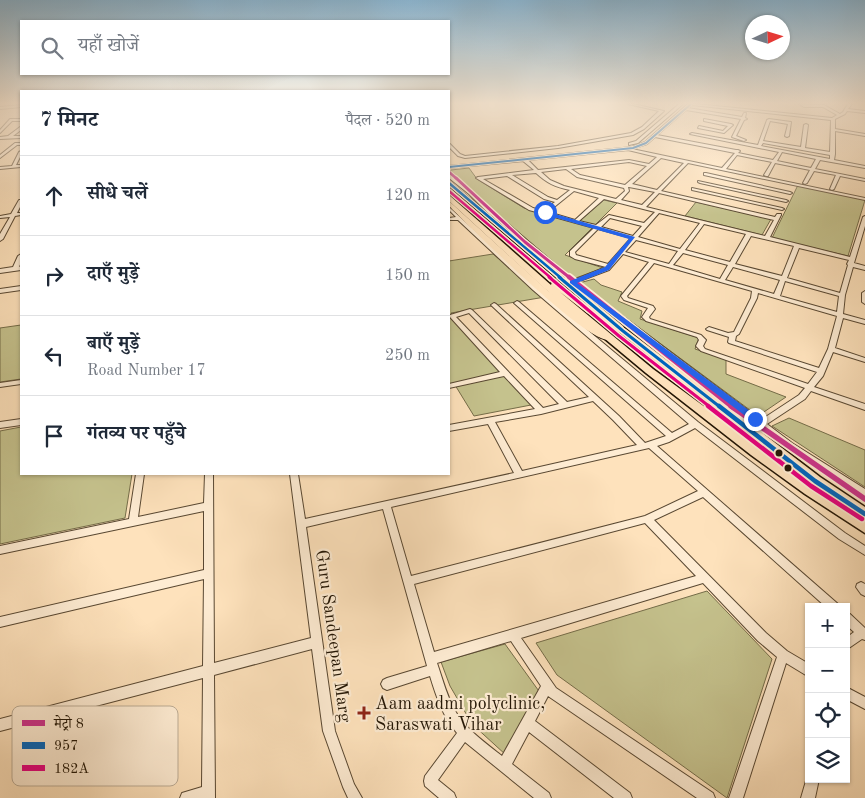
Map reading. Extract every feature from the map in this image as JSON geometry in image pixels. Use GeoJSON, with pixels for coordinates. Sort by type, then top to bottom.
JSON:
{"type":"FeatureCollection","features":[{"type":"Feature","properties":{"kind":"highway"},"geometry":{"type":"LineString","coordinates":[[450,190],[531,265],[590,311],[623,331],[815,481],[865,514]]}},
{"type":"Feature","properties":{"kind":"highway"},"geometry":{"type":"LineString","coordinates":[[450,198],[512,256],[618,345],[805,488],[865,527]]}},
{"type":"Feature","properties":{"kind":"main road"},"geometry":{"type":"LineString","coordinates":[[450,185],[569,283],[623,331]]}},
{"type":"Feature","properties":{"kind":"main road"},"geometry":{"type":"LineString","coordinates":[[450,204],[497,251],[544,293],[581,322],[618,345]]}},
{"type":"Feature","properties":{"kind":"street"},"geometry":{"type":"LineString","coordinates":[[522,156],[588,141]]}},
{"type":"Feature","properties":{"kind":"street"},"geometry":{"type":"LineString","coordinates":[[450,146],[465,157],[522,156],[582,154],[625,147],[638,141]]}},
{"type":"Feature","properties":{"kind":"street"},"geometry":{"type":"LineString","coordinates":[[633,148],[647,141]]}},
{"type":"Feature","properties":{"kind":"street"},"geometry":{"type":"LineString","coordinates":[[680,141],[865,180]]}},
{"type":"Feature","properties":{"kind":"street"},"geometry":{"type":"LineString","coordinates":[[730,141],[833,154]]}},
{"type":"Feature","properties":{"kind":"street"},"geometry":{"type":"LineString","coordinates":[[802,149],[803,141]]}},
{"type":"Feature","properties":{"kind":"street"},"geometry":{"type":"LineString","coordinates":[[832,161],[833,141]]}},
{"type":"Feature","properties":{"kind":"street"},"geometry":{"type":"LineString","coordinates":[[0,157],[16,144],[20,144]]}},
{"type":"Feature","properties":{"kind":"street"},"geometry":{"type":"LineString","coordinates":[[724,168],[744,144]]}},
{"type":"Feature","properties":{"kind":"street"},"geometry":{"type":"LineString","coordinates":[[760,144],[781,151],[865,167]]}},
{"type":"Feature","properties":{"kind":"street"},"geometry":{"type":"LineString","coordinates":[[450,166],[617,146],[865,198]]}},
{"type":"Feature","properties":{"kind":"street"},"geometry":{"type":"LineString","coordinates":[[625,147],[687,162],[766,175],[832,189],[865,198]]}},
{"type":"Feature","properties":{"kind":"street"},"geometry":{"type":"LineString","coordinates":[[766,175],[781,151]]}},
{"type":"Feature","properties":{"kind":"street"},"geometry":{"type":"LineString","coordinates":[[0,168],[14,164],[20,154]]}},
{"type":"Feature","properties":{"kind":"street"},"geometry":{"type":"LineString","coordinates":[[582,154],[598,164]]}},
{"type":"Feature","properties":{"kind":"street"},"geometry":{"type":"LineString","coordinates":[[522,156],[548,181],[573,190],[768,238],[851,262],[865,268]]}},
{"type":"Feature","properties":{"kind":"street"},"geometry":{"type":"LineString","coordinates":[[617,201],[627,191],[627,186],[661,156]]}},
{"type":"Feature","properties":{"kind":"street"},"geometry":{"type":"LineString","coordinates":[[805,184],[819,158]]}},
{"type":"Feature","properties":{"kind":"street"},"geometry":{"type":"LineString","coordinates":[[650,166],[629,161],[478,178],[526,206],[596,228],[842,295]]}},
{"type":"Feature","properties":{"kind":"street"},"geometry":{"type":"LineString","coordinates":[[643,207],[687,162]]}},
{"type":"Feature","properties":{"kind":"street"},"geometry":{"type":"LineString","coordinates":[[0,163],[20,166]]}},
{"type":"Feature","properties":{"kind":"street"},"geometry":{"type":"LineString","coordinates":[[686,198],[712,167]]}},
{"type":"Feature","properties":{"kind":"street"},"geometry":{"type":"LineString","coordinates":[[567,168],[578,176],[777,219]]}},
{"type":"Feature","properties":{"kind":"street"},"geometry":{"type":"LineString","coordinates":[[706,174],[790,193]]}},
{"type":"Feature","properties":{"kind":"street"},"geometry":{"type":"LineString","coordinates":[[508,175],[546,198],[559,202]]}},
{"type":"Feature","properties":{"kind":"street"},"geometry":{"type":"LineString","coordinates":[[832,189],[838,175]]}},
{"type":"Feature","properties":{"kind":"street"},"geometry":{"type":"LineString","coordinates":[[450,177],[472,193],[569,283],[790,445],[865,493]]}},
{"type":"Feature","properties":{"kind":"street"},"geometry":{"type":"LineString","coordinates":[[700,182],[786,201]]}},
{"type":"Feature","properties":{"kind":"street"},"geometry":{"type":"LineString","coordinates":[[768,238],[795,184]]}},
{"type":"Feature","properties":{"kind":"street"},"geometry":{"type":"LineString","coordinates":[[694,189],[782,209]]}},
{"type":"Feature","properties":{"kind":"street"},"geometry":{"type":"LineString","coordinates":[[545,212],[573,190]]}},
{"type":"Feature","properties":{"kind":"street"},"geometry":{"type":"LineString","coordinates":[[576,221],[603,197]]}},
{"type":"Feature","properties":{"kind":"street"},"geometry":{"type":"LineString","coordinates":[[450,209],[535,289],[695,424],[842,536],[865,551]]}},
{"type":"Feature","properties":{"kind":"street"},"geometry":{"type":"LineString","coordinates":[[569,283],[604,271],[658,211]]}},
{"type":"Feature","properties":{"kind":"street"},"geometry":{"type":"LineString","coordinates":[[0,213],[17,212]]}},
{"type":"Feature","properties":{"kind":"street"},"geometry":{"type":"LineString","coordinates":[[0,217],[17,212]]}},
{"type":"Feature","properties":{"kind":"street"},"geometry":{"type":"LineString","coordinates":[[0,238],[17,212]]}},
{"type":"Feature","properties":{"kind":"street"},"geometry":{"type":"LineString","coordinates":[[609,266],[577,258],[572,254],[574,249],[609,216],[645,225]]}},
{"type":"Feature","properties":{"kind":"street"},"geometry":{"type":"LineString","coordinates":[[450,219],[460,218]]}},
{"type":"Feature","properties":{"kind":"street"},"geometry":{"type":"LineString","coordinates":[[761,424],[796,402],[810,388],[821,372],[831,349],[840,315],[842,295],[865,218]]}},
{"type":"Feature","properties":{"kind":"street"},"geometry":{"type":"LineString","coordinates":[[670,266],[703,222]]}},
{"type":"Feature","properties":{"kind":"street"},"geometry":{"type":"LineString","coordinates":[[722,281],[749,234]]}},
{"type":"Feature","properties":{"kind":"street"},"geometry":{"type":"LineString","coordinates":[[858,239],[865,240]]}},
{"type":"Feature","properties":{"kind":"street"},"geometry":{"type":"LineString","coordinates":[[776,297],[797,246]]}},
{"type":"Feature","properties":{"kind":"street"},"geometry":{"type":"LineString","coordinates":[[620,252],[865,322]]}},
{"type":"Feature","properties":{"kind":"street"},"geometry":{"type":"LineString","coordinates":[[653,261],[624,296],[626,299],[651,308],[652,310],[646,317],[648,320],[699,336],[703,340],[700,346],[704,350],[865,407]]}},
{"type":"Feature","properties":{"kind":"street"},"geometry":{"type":"LineString","coordinates":[[0,271],[18,268]]}},
{"type":"Feature","properties":{"kind":"street"},"geometry":{"type":"LineString","coordinates":[[0,291],[20,288]]}},
{"type":"Feature","properties":{"kind":"street"},"geometry":{"type":"LineString","coordinates":[[755,290],[739,330],[733,336],[731,342],[821,372]]}},
{"type":"Feature","properties":{"kind":"street"},"geometry":{"type":"LineString","coordinates":[[865,293],[865,302]]}},
{"type":"Feature","properties":{"kind":"street"},"geometry":{"type":"LineString","coordinates":[[517,303],[672,437]]}},
{"type":"Feature","properties":{"kind":"street"},"geometry":{"type":"LineString","coordinates":[[494,305],[647,446],[705,492],[830,603]]}},
{"type":"Feature","properties":{"kind":"street"},"geometry":{"type":"LineString","coordinates":[[542,411],[452,316],[470,310],[565,405]]}},
{"type":"Feature","properties":{"kind":"street"},"geometry":{"type":"LineString","coordinates":[[709,329],[733,336]]}},
{"type":"Feature","properties":{"kind":"street"},"geometry":{"type":"LineString","coordinates":[[831,349],[865,360]]}},
{"type":"Feature","properties":{"kind":"street"},"geometry":{"type":"LineString","coordinates":[[450,386],[506,373]]}},
{"type":"Feature","properties":{"kind":"street"},"geometry":{"type":"LineString","coordinates":[[0,385],[20,382]]}},
{"type":"Feature","properties":{"kind":"street"},"geometry":{"type":"LineString","coordinates":[[450,428],[542,411],[594,398]]}},
{"type":"Feature","properties":{"kind":"street"},"geometry":{"type":"LineString","coordinates":[[490,420],[519,474]]}},
{"type":"Feature","properties":{"kind":"street"},"geometry":{"type":"LineString","coordinates":[[0,425],[20,422]]}},
{"type":"Feature","properties":{"kind":"street"},"geometry":{"type":"LineString","coordinates":[[301,524],[647,446],[672,437],[695,424]]}},
{"type":"Feature","properties":{"kind":"street"},"geometry":{"type":"LineString","coordinates":[[133,522],[140,475]]}},
{"type":"Feature","properties":{"kind":"street"},"geometry":{"type":"LineString","coordinates":[[187,798],[208,795],[209,475]]}},
{"type":"Feature","properties":{"kind":"street","name":"Guru Sandeepan Marg"},"geometry":{"type":"LineString","coordinates":[[294,475],[329,731],[354,798]]}},
{"type":"Feature","properties":{"kind":"street"},"geometry":{"type":"LineString","coordinates":[[408,580],[648,519],[705,492]]}},
{"type":"Feature","properties":{"kind":"street"},"geometry":{"type":"LineString","coordinates":[[386,505],[440,691],[452,718],[504,766],[544,798]]}},
{"type":"Feature","properties":{"kind":"street"},"geometry":{"type":"LineString","coordinates":[[0,550],[209,506]]}},
{"type":"Feature","properties":{"kind":"street"},"geometry":{"type":"LineString","coordinates":[[648,519],[762,637],[783,655],[805,669]]}},
{"type":"Feature","properties":{"kind":"street"},"geometry":{"type":"LineString","coordinates":[[0,622],[209,573]]}},
{"type":"Feature","properties":{"kind":"street"},"geometry":{"type":"LineString","coordinates":[[387,684],[433,664],[513,635],[705,578]]}},
{"type":"Feature","properties":{"kind":"street"},"geometry":{"type":"LineString","coordinates":[[850,621],[864,633],[850,642]]}},
{"type":"Feature","properties":{"kind":"street"},"geometry":{"type":"LineString","coordinates":[[513,635],[552,692],[708,798]]}},
{"type":"Feature","properties":{"kind":"street"},"geometry":{"type":"LineString","coordinates":[[72,706],[317,642]]}},
{"type":"Feature","properties":{"kind":"street"},"geometry":{"type":"LineString","coordinates":[[736,798],[783,655]]}},
{"type":"Feature","properties":{"kind":"street"},"geometry":{"type":"LineString","coordinates":[[504,766],[548,685]]}},
{"type":"Feature","properties":{"kind":"street"},"geometry":{"type":"LineString","coordinates":[[850,695],[865,704]]}},
{"type":"Feature","properties":{"kind":"street"},"geometry":{"type":"LineString","coordinates":[[527,723],[625,798]]}},
{"type":"Feature","properties":{"kind":"street"},"geometry":{"type":"LineString","coordinates":[[449,798],[430,781],[465,732]]}},
{"type":"Feature","properties":{"kind":"street"},"geometry":{"type":"LineString","coordinates":[[808,798],[812,783]]}},
{"type":"Feature","properties":{"kind":"shaded area"},"geometry":{"type":"Polygon","coordinates":[[[469,168],[477,179],[524,208],[577,223],[604,200],[617,203],[565,255],[603,268],[573,279],[450,173],[451,170],[469,168]]]}},
{"type":"Feature","properties":{"kind":"shaded area"},"geometry":{"type":"Polygon","coordinates":[[[798,185],[865,200],[848,256],[772,238],[798,185]]]}},
{"type":"Feature","properties":{"kind":"shaded area"},"geometry":{"type":"Polygon","coordinates":[[[696,202],[771,219],[762,235],[685,216],[696,202]]]}},
{"type":"Feature","properties":{"kind":"shaded area"},"geometry":{"type":"Polygon","coordinates":[[[493,254],[545,297],[451,313],[531,405],[474,416],[455,385],[450,386],[450,261],[493,254]]]}},
{"type":"Feature","properties":{"kind":"shaded area"},"geometry":{"type":"Polygon","coordinates":[[[594,279],[601,285],[622,292],[618,301],[642,311],[640,319],[699,338],[695,349],[726,359],[726,374],[786,397],[758,416],[579,283],[594,279]]]}},
{"type":"Feature","properties":{"kind":"shaded area"},"geometry":{"type":"Polygon","coordinates":[[[20,325],[20,379],[0,382],[0,328],[20,325]]]}},
{"type":"Feature","properties":{"kind":"shaded area"},"geometry":{"type":"Polygon","coordinates":[[[789,418],[865,450],[865,487],[772,426],[789,418]]]}},
{"type":"Feature","properties":{"kind":"shaded area"},"geometry":{"type":"Polygon","coordinates":[[[20,427],[20,475],[132,475],[125,518],[0,544],[0,431],[20,427]]]}},
{"type":"Feature","properties":{"kind":"shaded area"},"geometry":{"type":"Polygon","coordinates":[[[707,591],[772,659],[727,798],[557,675],[536,643],[707,591]]]}},
{"type":"Feature","properties":{"kind":"shaded area"},"geometry":{"type":"Polygon","coordinates":[[[505,644],[541,694],[506,755],[472,724],[450,686],[441,662],[505,644]]]}},
{"type":"Feature","properties":{"kind":"metro line","name":"8"},"geometry":{"type":"LineString","coordinates":[[450,173],[525,242],[746,418],[865,499]]}},
{"type":"Feature","properties":{"kind":"transit line","name":"957"},"geometry":{"type":"LineString","coordinates":[[450,167],[633,148],[648,141]]}},
{"type":"Feature","properties":{"kind":"transit line","name":"957"},"geometry":{"type":"LineString","coordinates":[[450,184],[623,331],[815,481],[865,514]]}},
{"type":"Feature","properties":{"kind":"transit line","name":"182A"},"geometry":{"type":"LineString","coordinates":[[450,192],[619,336],[811,486],[862,519]]}},
{"type":"Feature","properties":{"kind":"place","name":"Aam aadmi polyclinic, Saraswati Vihar"},"geometry":{"type":"Point","coordinates":[364,713]}},
{"type":"Feature","properties":{"kind":"route"},"geometry":{"type":"LineString","coordinates":[[545,212],[633,238],[607,269],[572,282],[755,419]]}}]}
